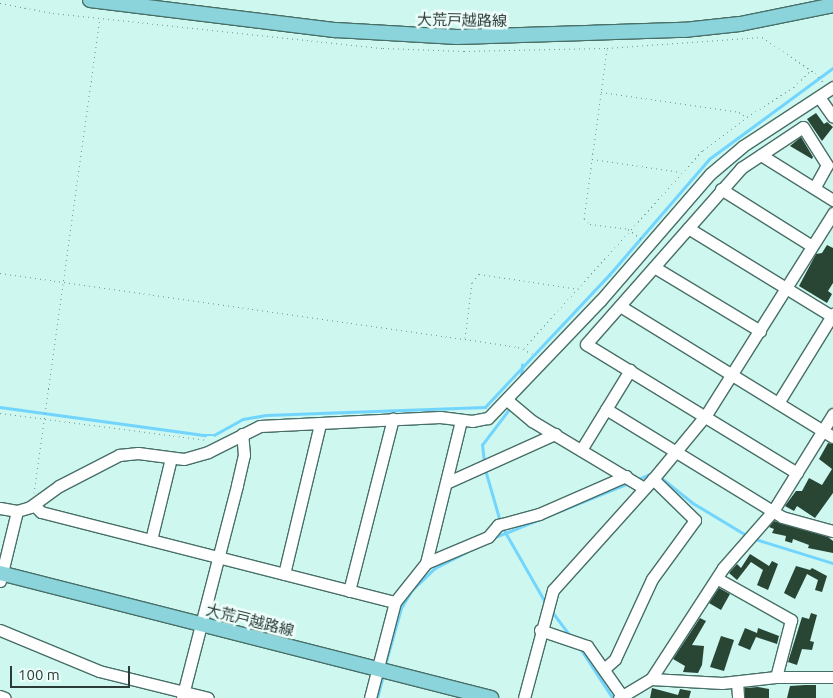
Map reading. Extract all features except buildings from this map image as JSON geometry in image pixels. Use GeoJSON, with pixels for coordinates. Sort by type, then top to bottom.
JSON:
{"type":"FeatureCollection","features":[{"type":"Feature","properties":{"kind":"main road","name":"大荒戸越路線"},"geometry":{"type":"LineString","coordinates":[[90,0],[328,29],[457,37],[684,30],[740,24],[833,5]]}},
{"type":"Feature","properties":{"kind":"main road","name":"大荒戸越路線"},"geometry":{"type":"LineString","coordinates":[[1,576],[200,624],[488,698]]}},
{"type":"Feature","properties":{"kind":"street"},"geometry":{"type":"LineString","coordinates":[[0,508],[18,511],[34,505],[78,474],[119,455],[138,454],[171,458],[208,452],[260,426],[440,417],[461,420],[488,418],[508,400],[542,363],[721,163],[819,97],[828,85]]}},
{"type":"Feature","properties":{"kind":"street"},"geometry":{"type":"LineString","coordinates":[[819,97],[833,116]]}},
{"type":"Feature","properties":{"kind":"street"},"geometry":{"type":"LineString","coordinates":[[797,473],[706,415],[586,344],[740,168],[803,127],[828,165],[814,188]]}},
{"type":"Feature","properties":{"kind":"street"},"geometry":{"type":"LineString","coordinates":[[761,155],[833,200]]}},
{"type":"Feature","properties":{"kind":"street"},"geometry":{"type":"LineString","coordinates":[[721,189],[812,246]]}},
{"type":"Feature","properties":{"kind":"street"},"geometry":{"type":"LineString","coordinates":[[524,698],[540,630],[553,590],[676,453],[706,415],[760,332],[833,212]]}},
{"type":"Feature","properties":{"kind":"street"},"geometry":{"type":"LineString","coordinates":[[688,228],[833,316],[778,403]]}},
{"type":"Feature","properties":{"kind":"street"},"geometry":{"type":"LineString","coordinates":[[654,267],[760,332]]}},
{"type":"Feature","properties":{"kind":"street"},"geometry":{"type":"LineString","coordinates":[[620,306],[833,437]]}},
{"type":"Feature","properties":{"kind":"street"},"geometry":{"type":"LineString","coordinates":[[581,450],[630,370]]}},
{"type":"Feature","properties":{"kind":"street"},"geometry":{"type":"LineString","coordinates":[[508,400],[555,434],[644,488]]}},
{"type":"Feature","properties":{"kind":"street"},"geometry":{"type":"LineString","coordinates":[[606,409],[782,517],[830,530],[833,519]]}},
{"type":"Feature","properties":{"kind":"street"},"geometry":{"type":"LineString","coordinates":[[540,630],[580,641],[604,669],[620,697],[651,679],[718,579],[773,511],[833,414]]}},
{"type":"Feature","properties":{"kind":"street"},"geometry":{"type":"LineString","coordinates":[[349,591],[393,419]]}},
{"type":"Feature","properties":{"kind":"street"},"geometry":{"type":"LineString","coordinates":[[426,563],[461,420]]}},
{"type":"Feature","properties":{"kind":"street"},"geometry":{"type":"LineString","coordinates":[[284,574],[320,424]]}},
{"type":"Feature","properties":{"kind":"street"},"geometry":{"type":"LineString","coordinates":[[183,695],[244,455],[242,434]]}},
{"type":"Feature","properties":{"kind":"street"},"geometry":{"type":"LineString","coordinates":[[446,483],[555,434]]}},
{"type":"Feature","properties":{"kind":"street"},"geometry":{"type":"LineString","coordinates":[[151,540],[171,458]]}},
{"type":"Feature","properties":{"kind":"street"},"geometry":{"type":"LineString","coordinates":[[370,698],[395,602],[400,591],[426,563],[488,536],[498,525],[539,514],[626,476]]}},
{"type":"Feature","properties":{"kind":"street"},"geometry":{"type":"LineString","coordinates":[[604,669],[615,659],[652,580],[694,520],[653,479]]}},
{"type":"Feature","properties":{"kind":"street"},"geometry":{"type":"LineString","coordinates":[[34,505],[41,512],[395,602]]}},
{"type":"Feature","properties":{"kind":"street"},"geometry":{"type":"LineString","coordinates":[[1,576],[18,511]]}},
{"type":"Feature","properties":{"kind":"street"},"geometry":{"type":"LineString","coordinates":[[718,579],[791,620],[776,677]]}},
{"type":"Feature","properties":{"kind":"street"},"geometry":{"type":"LineString","coordinates":[[0,630],[99,671],[183,695],[208,698]]}},
{"type":"Feature","properties":{"kind":"street"},"geometry":{"type":"LineString","coordinates":[[651,679],[737,682],[776,677],[833,677]]}},
{"type":"Feature","properties":{"kind":"street"},"geometry":{"type":"LineString","coordinates":[[737,682],[738,698]]}},
{"type":"Feature","properties":{"kind":"street"},"geometry":{"type":"LineString","coordinates":[[0,696],[5,698]]}},
{"type":"Feature","properties":{"kind":"path"},"geometry":{"type":"LineString","coordinates":[[0,3],[100,18],[382,48],[464,51],[607,48],[762,37],[816,73],[828,85]]}},
{"type":"Feature","properties":{"kind":"path"},"geometry":{"type":"LineString","coordinates":[[34,505],[43,419],[100,18]]}},
{"type":"Feature","properties":{"kind":"path"},"geometry":{"type":"LineString","coordinates":[[607,48],[584,219],[590,224],[632,231],[648,246]]}},
{"type":"Feature","properties":{"kind":"path"},"geometry":{"type":"LineString","coordinates":[[523,348],[632,231],[703,150],[747,117],[794,87],[811,70]]}},
{"type":"Feature","properties":{"kind":"path"},"geometry":{"type":"LineString","coordinates":[[601,92],[738,112],[747,117]]}},
{"type":"Feature","properties":{"kind":"path"},"geometry":{"type":"LineString","coordinates":[[591,159],[682,173]]}},
{"type":"Feature","properties":{"kind":"path"},"geometry":{"type":"LineString","coordinates":[[0,273],[465,338],[523,348],[542,363]]}},
{"type":"Feature","properties":{"kind":"path"},"geometry":{"type":"LineString","coordinates":[[465,338],[472,282],[479,274],[579,289]]}},
{"type":"Feature","properties":{"kind":"path"},"geometry":{"type":"LineString","coordinates":[[0,413],[211,440]]}},
{"type":"Feature","properties":{"kind":"waterway"},"geometry":{"type":"LineString","coordinates":[[0,407],[205,435],[214,435],[243,419],[266,415],[485,407],[609,275],[709,159],[833,68]]}},
{"type":"Feature","properties":{"kind":"waterway"},"geometry":{"type":"LineString","coordinates":[[521,377],[522,365]]}},
{"type":"Feature","properties":{"kind":"waterway"},"geometry":{"type":"LineString","coordinates":[[484,463],[482,445],[510,408]]}},
{"type":"Feature","properties":{"kind":"waterway"},"geometry":{"type":"LineString","coordinates":[[485,468],[500,520]]}},
{"type":"Feature","properties":{"kind":"waterway"},"geometry":{"type":"LineString","coordinates":[[637,480],[650,474]]}},
{"type":"Feature","properties":{"kind":"waterway"},"geometry":{"type":"LineString","coordinates":[[659,476],[693,503],[748,536]]}},
{"type":"Feature","properties":{"kind":"waterway"},"geometry":{"type":"LineString","coordinates":[[493,538],[629,483]]}},
{"type":"Feature","properties":{"kind":"waterway"},"geometry":{"type":"LineString","coordinates":[[503,528],[546,603]]}},
{"type":"Feature","properties":{"kind":"waterway"},"geometry":{"type":"LineString","coordinates":[[752,538],[833,563]]}},
{"type":"Feature","properties":{"kind":"waterway"},"geometry":{"type":"LineString","coordinates":[[385,665],[401,608],[412,590],[435,568],[466,552]]}},
{"type":"Feature","properties":{"kind":"waterway"},"geometry":{"type":"LineString","coordinates":[[551,610],[570,635]]}},
{"type":"Feature","properties":{"kind":"waterway"},"geometry":{"type":"LineString","coordinates":[[581,649],[613,698]]}},
{"type":"Feature","properties":{"kind":"waterway"},"geometry":{"type":"LineString","coordinates":[[377,698],[383,675]]}}]}
